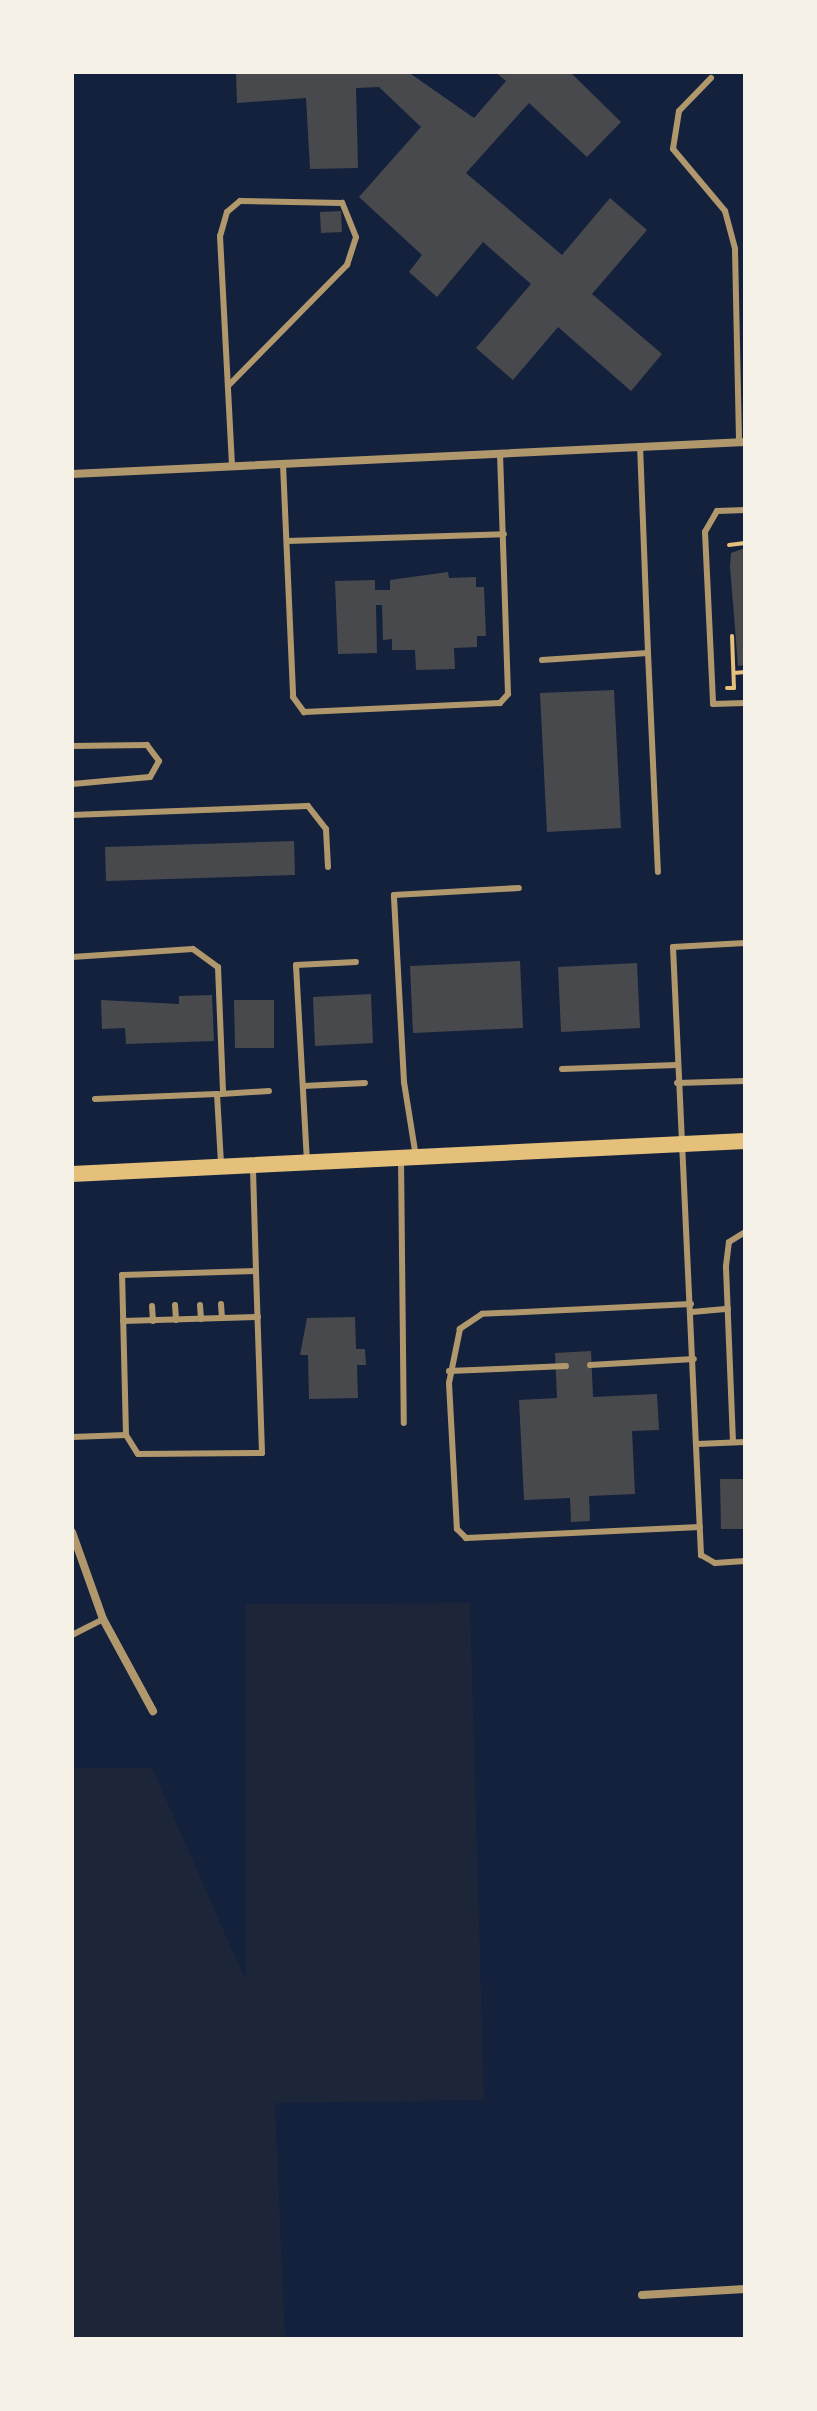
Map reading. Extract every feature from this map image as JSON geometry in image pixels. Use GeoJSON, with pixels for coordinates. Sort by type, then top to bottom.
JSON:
{"type":"FeatureCollection","features":[{"type":"Feature","properties":{"kind":"main road"},"geometry":{"type":"LineString","coordinates":[[72,1174],[745,1141]]}},
{"type":"Feature","properties":{"kind":"street"},"geometry":{"type":"LineString","coordinates":[[72,474],[742,442]]}},
{"type":"Feature","properties":{"kind":"street"},"geometry":{"type":"LineString","coordinates":[[72,1532],[103,1619],[153,1711]]}},
{"type":"Feature","properties":{"kind":"street"},"geometry":{"type":"LineString","coordinates":[[642,2295],[745,2289]]}},
{"type":"Feature","properties":{"kind":"lane"},"geometry":{"type":"LineString","coordinates":[[711,78],[679,111],[673,149],[725,211],[735,249],[742,442]]}},
{"type":"Feature","properties":{"kind":"lane"},"geometry":{"type":"LineString","coordinates":[[228,386],[347,265],[356,237],[342,203],[240,201],[227,212],[220,236],[232,467]]}},
{"type":"Feature","properties":{"kind":"lane"},"geometry":{"type":"LineString","coordinates":[[640,447],[658,872]]}},
{"type":"Feature","properties":{"kind":"lane"},"geometry":{"type":"LineString","coordinates":[[283,464],[293,697],[304,712],[500,703],[508,694],[500,454]]}},
{"type":"Feature","properties":{"kind":"lane"},"geometry":{"type":"LineString","coordinates":[[745,510],[717,511],[705,532],[713,704],[745,703]]}},
{"type":"Feature","properties":{"kind":"lane"},"geometry":{"type":"LineString","coordinates":[[287,541],[504,534]]}},
{"type":"Feature","properties":{"kind":"lane"},"geometry":{"type":"LineString","coordinates":[[542,660],[648,653]]}},
{"type":"Feature","properties":{"kind":"lane"},"geometry":{"type":"LineString","coordinates":[[72,746],[147,745],[159,761],[150,777],[72,784]]}},
{"type":"Feature","properties":{"kind":"lane"},"geometry":{"type":"LineString","coordinates":[[72,815],[308,806],[326,829],[328,867]]}},
{"type":"Feature","properties":{"kind":"lane"},"geometry":{"type":"LineString","coordinates":[[404,1423],[409,1157],[394,895],[519,888]]}},
{"type":"Feature","properties":{"kind":"lane"},"geometry":{"type":"LineString","coordinates":[[745,943],[673,947],[701,1555],[745,1561]]}},
{"type":"Feature","properties":{"kind":"lane"},"geometry":{"type":"LineString","coordinates":[[72,957],[193,949],[218,967],[221,1167]]}},
{"type":"Feature","properties":{"kind":"lane"},"geometry":{"type":"LineString","coordinates":[[307,1162],[296,965],[356,962]]}},
{"type":"Feature","properties":{"kind":"lane"},"geometry":{"type":"LineString","coordinates":[[562,1069],[677,1065]]}},
{"type":"Feature","properties":{"kind":"lane"},"geometry":{"type":"LineString","coordinates":[[677,1083],[745,1081]]}},
{"type":"Feature","properties":{"kind":"lane"},"geometry":{"type":"LineString","coordinates":[[303,1086],[365,1083]]}},
{"type":"Feature","properties":{"kind":"lane"},"geometry":{"type":"LineString","coordinates":[[95,1099],[269,1091]]}},
{"type":"Feature","properties":{"kind":"lane"},"geometry":{"type":"LineString","coordinates":[[253,1166],[262,1453],[138,1454],[126,1435],[122,1275],[256,1271]]}},
{"type":"Feature","properties":{"kind":"lane"},"geometry":{"type":"LineString","coordinates":[[733,1442],[729,1242],[745,1232]]}},
{"type":"Feature","properties":{"kind":"lane"},"geometry":{"type":"LineString","coordinates":[[219,1272],[219,1281]]}},
{"type":"Feature","properties":{"kind":"lane"},"geometry":{"type":"LineString","coordinates":[[174,1273],[175,1283]]}},
{"type":"Feature","properties":{"kind":"lane"},"geometry":{"type":"LineString","coordinates":[[198,1273],[199,1282]]}},
{"type":"Feature","properties":{"kind":"lane"},"geometry":{"type":"LineString","coordinates":[[151,1274],[151,1284]]}},
{"type":"Feature","properties":{"kind":"lane"},"geometry":{"type":"LineString","coordinates":[[221,1304],[222,1318]]}},
{"type":"Feature","properties":{"kind":"lane"},"geometry":{"type":"LineString","coordinates":[[691,1304],[482,1314],[460,1329],[449,1371],[457,1529],[466,1538],[700,1527]]}},
{"type":"Feature","properties":{"kind":"lane"},"geometry":{"type":"LineString","coordinates":[[175,1305],[176,1320]]}},
{"type":"Feature","properties":{"kind":"lane"},"geometry":{"type":"LineString","coordinates":[[200,1305],[201,1319]]}},
{"type":"Feature","properties":{"kind":"lane"},"geometry":{"type":"LineString","coordinates":[[152,1306],[153,1321]]}},
{"type":"Feature","properties":{"kind":"lane"},"geometry":{"type":"LineString","coordinates":[[692,1312],[728,1309]]}},
{"type":"Feature","properties":{"kind":"lane"},"geometry":{"type":"LineString","coordinates":[[123,1321],[258,1317]]}},
{"type":"Feature","properties":{"kind":"lane"},"geometry":{"type":"LineString","coordinates":[[590,1365],[694,1359]]}},
{"type":"Feature","properties":{"kind":"lane"},"geometry":{"type":"LineString","coordinates":[[449,1371],[566,1366]]}},
{"type":"Feature","properties":{"kind":"lane"},"geometry":{"type":"LineString","coordinates":[[72,1437],[126,1435]]}},
{"type":"Feature","properties":{"kind":"lane"},"geometry":{"type":"LineString","coordinates":[[697,1444],[745,1442]]}},
{"type":"Feature","properties":{"kind":"lane"},"geometry":{"type":"LineString","coordinates":[[72,1635],[103,1619]]}},
{"type":"Feature","properties":{"kind":"path"},"geometry":{"type":"LineString","coordinates":[[729,545],[745,543]]}},
{"type":"Feature","properties":{"kind":"path"},"geometry":{"type":"LineString","coordinates":[[727,688],[734,688],[732,636]]}},
{"type":"Feature","properties":{"kind":"path"},"geometry":{"type":"LineString","coordinates":[[734,673],[745,672]]}},
{"type":"Feature","properties":{"kind":"shaded area"},"geometry":{"type":"Polygon","coordinates":[[[470,1603],[484,2100],[275,2103],[285,2339],[72,2339],[72,1768],[152,1768],[246,1981],[246,1604],[470,1603]]]}},
{"type":"Feature","properties":{"kind":"building"},"geometry":{"type":"Polygon","coordinates":[[[236,72],[408,72],[474,118],[506,81],[495,72],[570,72],[621,122],[587,157],[529,103],[466,173],[562,255],[610,198],[647,230],[592,294],[662,354],[631,391],[558,327],[513,380],[476,348],[531,284],[483,242],[437,297],[409,272],[422,255],[359,197],[421,127],[379,87],[356,88],[358,168],[310,169],[306,98],[237,103],[236,72]]]}},
{"type":"Feature","properties":{"kind":"building"},"geometry":{"type":"Polygon","coordinates":[[[341,211],[342,232],[321,233],[320,212],[341,211]]]}},
{"type":"Feature","properties":{"kind":"building"},"geometry":{"type":"Polygon","coordinates":[[[745,548],[745,665],[738,666],[730,566],[731,553],[745,548]]]}},
{"type":"Feature","properties":{"kind":"building"},"geometry":{"type":"Polygon","coordinates":[[[448,572],[449,578],[476,577],[476,587],[484,587],[486,636],[477,636],[477,647],[454,648],[455,669],[416,670],[415,650],[392,650],[392,639],[383,640],[382,605],[376,605],[377,653],[338,654],[335,581],[375,580],[375,590],[390,590],[390,580],[448,572]]]}},
{"type":"Feature","properties":{"kind":"building"},"geometry":{"type":"Polygon","coordinates":[[[614,690],[621,828],[547,832],[540,693],[614,690]]]}},
{"type":"Feature","properties":{"kind":"building"},"geometry":{"type":"Polygon","coordinates":[[[294,841],[295,875],[106,881],[105,847],[294,841]]]}},
{"type":"Feature","properties":{"kind":"building"},"geometry":{"type":"Polygon","coordinates":[[[520,961],[523,1028],[413,1033],[410,966],[520,961]]]}},
{"type":"Feature","properties":{"kind":"building"},"geometry":{"type":"Polygon","coordinates":[[[637,963],[640,1028],[561,1032],[558,967],[637,963]]]}},
{"type":"Feature","properties":{"kind":"building"},"geometry":{"type":"Polygon","coordinates":[[[371,994],[373,1043],[315,1046],[313,997],[371,994]]]}},
{"type":"Feature","properties":{"kind":"building"},"geometry":{"type":"Polygon","coordinates":[[[212,995],[214,1041],[126,1044],[125,1028],[102,1029],[101,1000],[179,1004],[179,996],[212,995]]]}},
{"type":"Feature","properties":{"kind":"building"},"geometry":{"type":"Polygon","coordinates":[[[234,1000],[274,1000],[274,1048],[235,1048],[234,1000]]]}},
{"type":"Feature","properties":{"kind":"building"},"geometry":{"type":"Polygon","coordinates":[[[355,1317],[356,1349],[365,1349],[366,1365],[357,1365],[358,1398],[309,1399],[308,1355],[300,1355],[307,1318],[355,1317]]]}},
{"type":"Feature","properties":{"kind":"building"},"geometry":{"type":"Polygon","coordinates":[[[591,1351],[593,1397],[657,1394],[659,1430],[632,1431],[635,1494],[589,1496],[590,1521],[571,1522],[570,1498],[524,1500],[519,1400],[557,1398],[555,1353],[591,1351]]]}},
{"type":"Feature","properties":{"kind":"building"},"geometry":{"type":"Polygon","coordinates":[[[720,1479],[745,1479],[745,1529],[721,1529],[720,1479]]]}}]}
